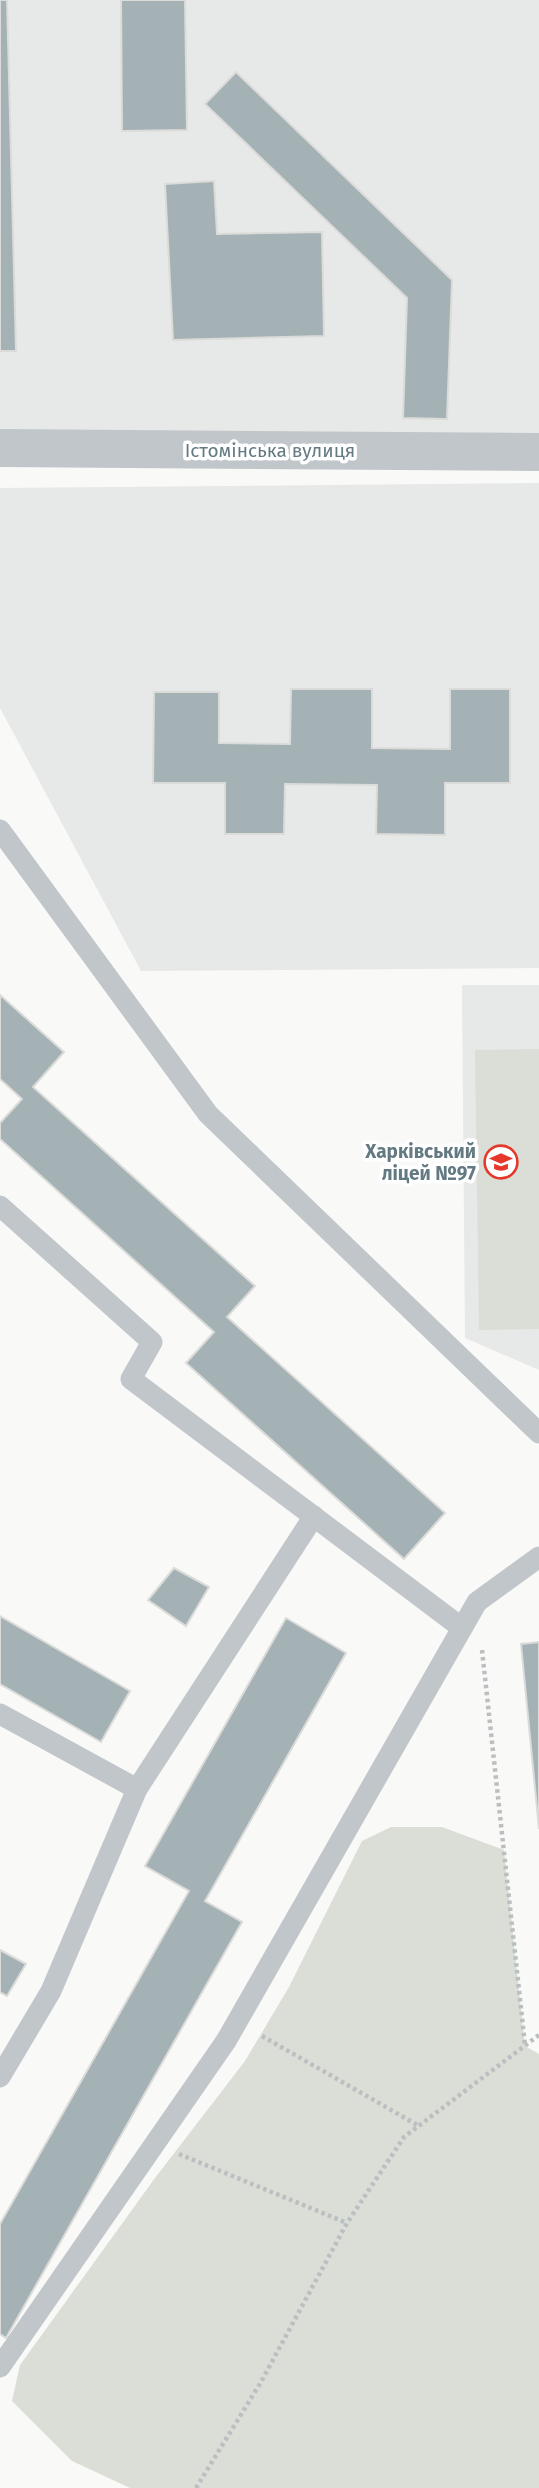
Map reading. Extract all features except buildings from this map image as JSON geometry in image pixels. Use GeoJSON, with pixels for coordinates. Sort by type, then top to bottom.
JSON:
{"type":"FeatureCollection","features":[{"type":"Feature","properties":{"kind":"street","name":"Істомінська вулиця"},"geometry":{"type":"LineString","coordinates":[[0,448],[539,452]]}},
{"type":"Feature","properties":{"kind":"lane"},"geometry":{"type":"LineString","coordinates":[[0,830],[208,1114],[539,1433]]}},
{"type":"Feature","properties":{"kind":"lane"},"geometry":{"type":"LineString","coordinates":[[0,1206],[152,1342],[131,1379],[463,1628]]}},
{"type":"Feature","properties":{"kind":"lane"},"geometry":{"type":"LineString","coordinates":[[0,2077],[51,1991],[138,1789],[314,1516]]}},
{"type":"Feature","properties":{"kind":"lane"},"geometry":{"type":"LineString","coordinates":[[0,2367],[237,2022],[477,1602],[539,1557]]}},
{"type":"Feature","properties":{"kind":"lane"},"geometry":{"type":"LineString","coordinates":[[0,1714],[138,1789]]}},
{"type":"Feature","properties":{"kind":"path"},"geometry":{"type":"LineString","coordinates":[[477,1602],[525,2046]]}},
{"type":"Feature","properties":{"kind":"path"},"geometry":{"type":"LineString","coordinates":[[237,2022],[419,2126]]}},
{"type":"Feature","properties":{"kind":"path"},"geometry":{"type":"LineString","coordinates":[[196,2488],[261,2382],[347,2223],[404,2137],[539,2035]]}},
{"type":"Feature","properties":{"kind":"path"},"geometry":{"type":"LineString","coordinates":[[155,2144],[347,2223]]}},
{"type":"Feature","properties":{"kind":"shaded area"},"geometry":{"type":"Polygon","coordinates":[[[0,0],[539,0],[539,452],[0,447],[0,0]]]}},
{"type":"Feature","properties":{"kind":"shaded area"},"geometry":{"type":"Polygon","coordinates":[[[539,483],[539,968],[141,971],[0,708],[0,488],[539,483]]]}},
{"type":"Feature","properties":{"kind":"shaded area","name":"Харківський ліцей №97"},"geometry":{"type":"Polygon","coordinates":[[[462,985],[539,985],[539,1370],[465,1338],[462,985]]]}},
{"type":"Feature","properties":{"kind":"shaded area","name":"Харківський ліцей №97"},"geometry":{"type":"Polygon","coordinates":[[[539,1049],[539,1329],[479,1330],[475,1050],[539,1049]]]}},
{"type":"Feature","properties":{"kind":"shaded area"},"geometry":{"type":"Polygon","coordinates":[[[391,1827],[442,1827],[504,1850],[525,2046],[539,2054],[539,2488],[130,2488],[72,2461],[12,2401],[20,2365],[155,2178],[245,2061],[289,1987],[362,1841],[391,1827]]]}},
{"type":"Feature","properties":{"kind":"place","name":"Харківський ліцей №97"},"geometry":{"type":"Point","coordinates":[501,1162]}}]}
